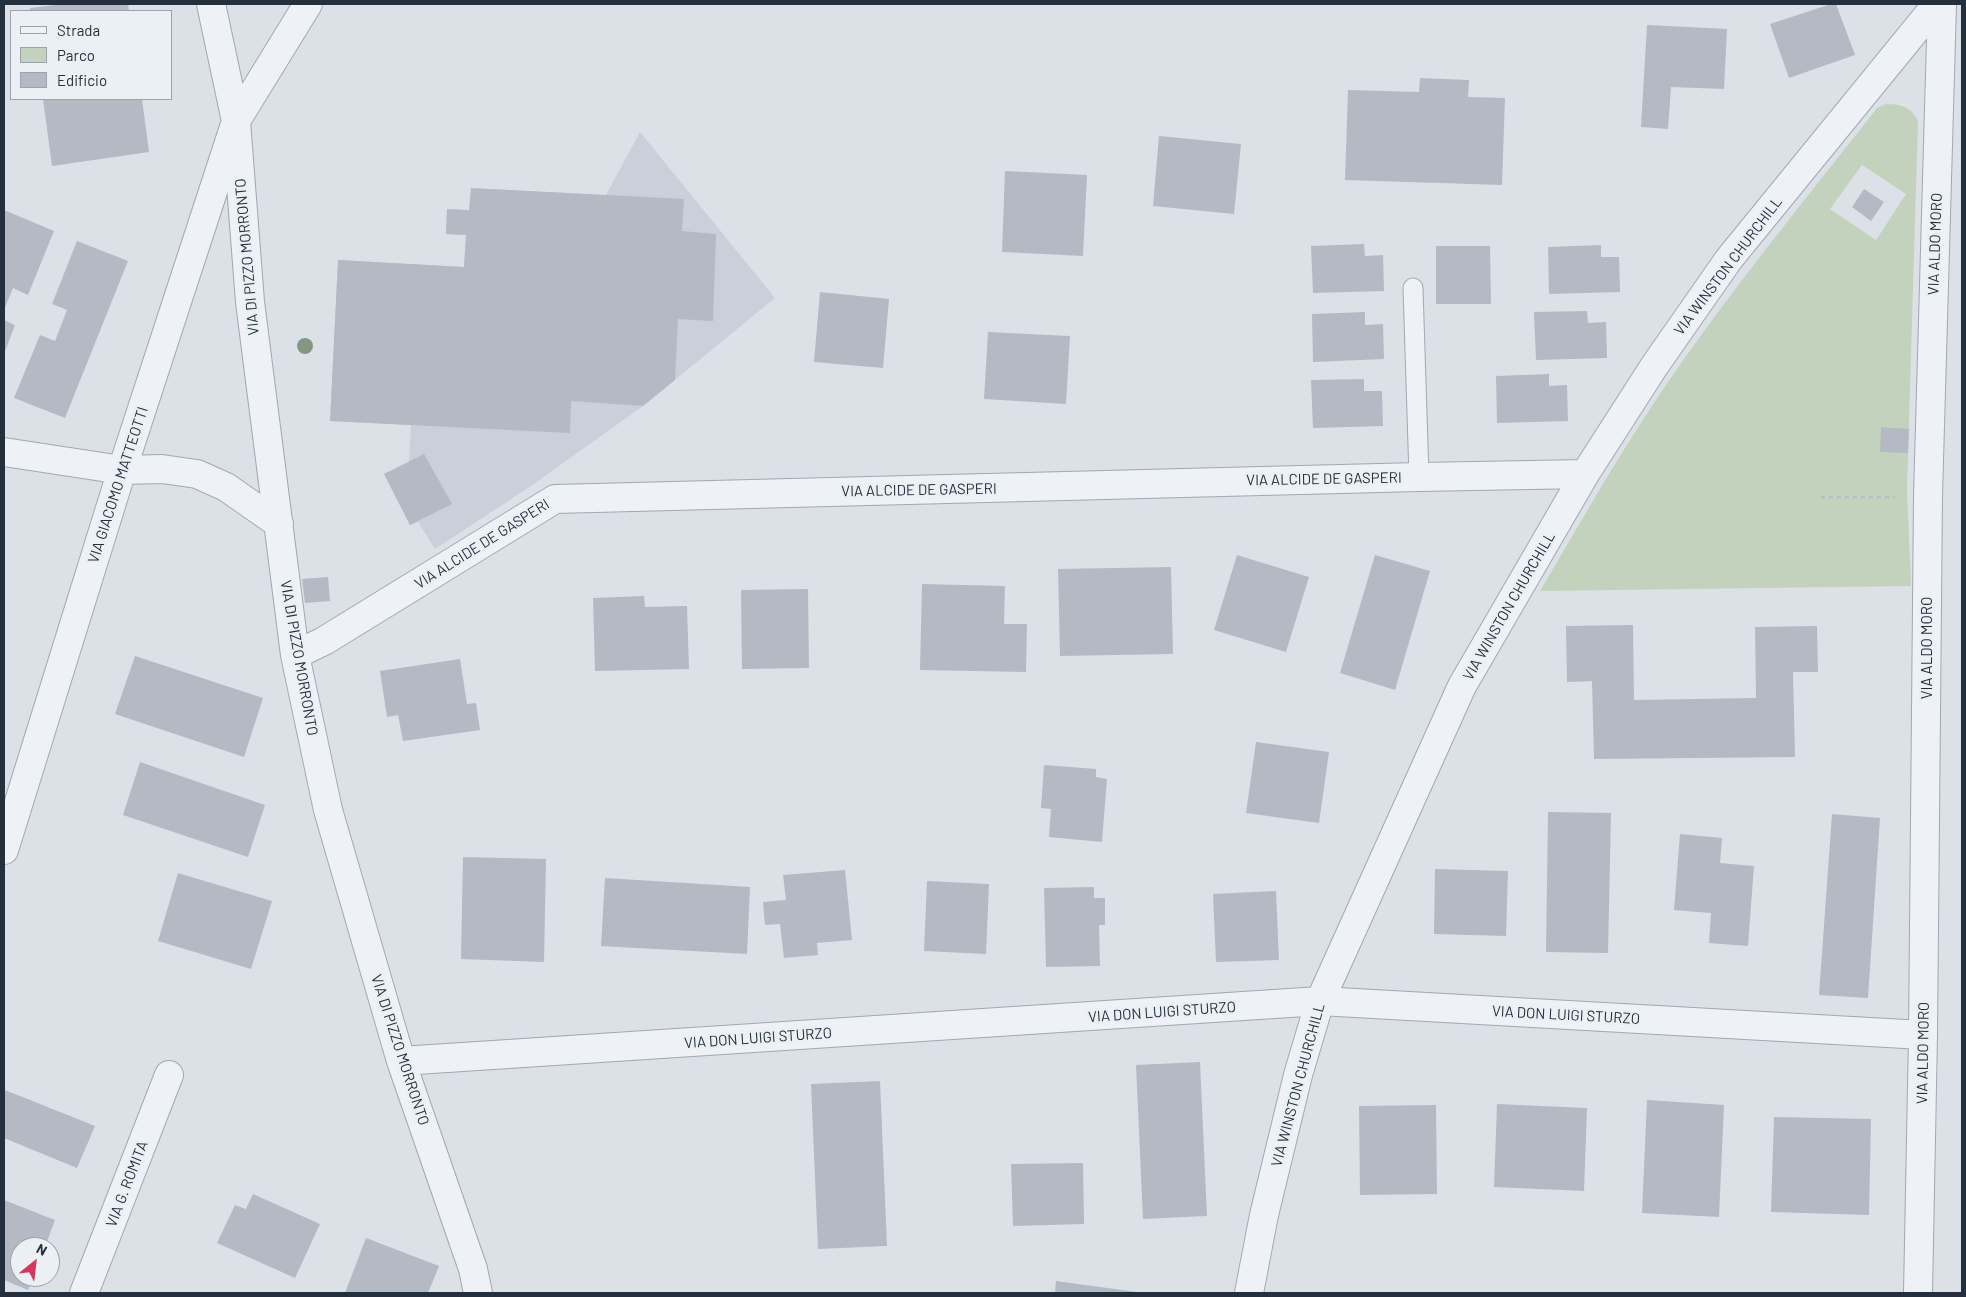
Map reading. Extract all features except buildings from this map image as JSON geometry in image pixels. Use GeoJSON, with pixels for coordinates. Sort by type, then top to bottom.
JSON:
{"type":"FeatureCollection","features":[{"type":"Feature","properties":{"kind":"street","name":"VIA DI PIZZO MORRONTO"},"geometry":{"type":"LineString","coordinates":[[211,4],[236,121],[250,302],[296,655],[328,810],[401,1061],[473,1269],[478,1293]]}},
{"type":"Feature","properties":{"kind":"street","name":"VIA GIACOMO MATTEOTTI"},"geometry":{"type":"LineString","coordinates":[[4,850],[122,470],[236,121],[308,4]]}},
{"type":"Feature","properties":{"kind":"street","name":"VIA WINSTON CHURCHILL"},"geometry":{"type":"LineString","coordinates":[[1249,1293],[1264,1215],[1298,1075],[1320,1002],[1462,686],[1585,474],[1654,365],[1730,259],[1936,4]]}},
{"type":"Feature","properties":{"kind":"street","name":"VIA ALDO MORO"},"geometry":{"type":"LineString","coordinates":[[1918,1293],[1923,1035],[1928,496],[1942,4]]}},
{"type":"Feature","properties":{"kind":"street"},"geometry":{"type":"LineString","coordinates":[[4,452],[122,470],[162,469],[196,474],[226,487],[278,524]]}},
{"type":"Feature","properties":{"kind":"street","name":"VIA ALCIDE DE GASPERI"},"geometry":{"type":"LineString","coordinates":[[296,655],[324,641],[555,499],[1585,474]]}},
{"type":"Feature","properties":{"kind":"street","name":"VIA DON LUIGI STURZO"},"geometry":{"type":"LineString","coordinates":[[401,1061],[1320,1002],[1923,1035]]}},
{"type":"Feature","properties":{"kind":"street","name":"VIA G. ROMITA"},"geometry":{"type":"LineString","coordinates":[[84,1293],[169,1075]]}},
{"type":"Feature","properties":{"kind":"lane"},"geometry":{"type":"LineString","coordinates":[[1413,288],[1420,477]]}},
{"type":"Feature","properties":{"kind":"path"},"geometry":{"type":"LineString","coordinates":[[1822,497],[1928,496]]}},
{"type":"Feature","properties":{"kind":"shaded area"},"geometry":{"type":"Polygon","coordinates":[[[640,132],[775,298],[643,406],[528,488],[435,549],[418,522],[410,525],[384,474],[409,462],[411,425],[330,421],[338,260],[464,267],[466,235],[446,234],[447,209],[469,210],[471,188],[606,195],[640,132]]]}},
{"type":"Feature","properties":{"kind":"green space"},"geometry":{"type":"Polygon","coordinates":[[[1886,104],[1905,107],[1913,112],[1918,121],[1907,489],[1911,586],[1540,591],[1612,469],[1693,346],[1877,108],[1886,104]],[[1862,165],[1830,209],[1876,240],[1906,194],[1862,165]]]}}]}
